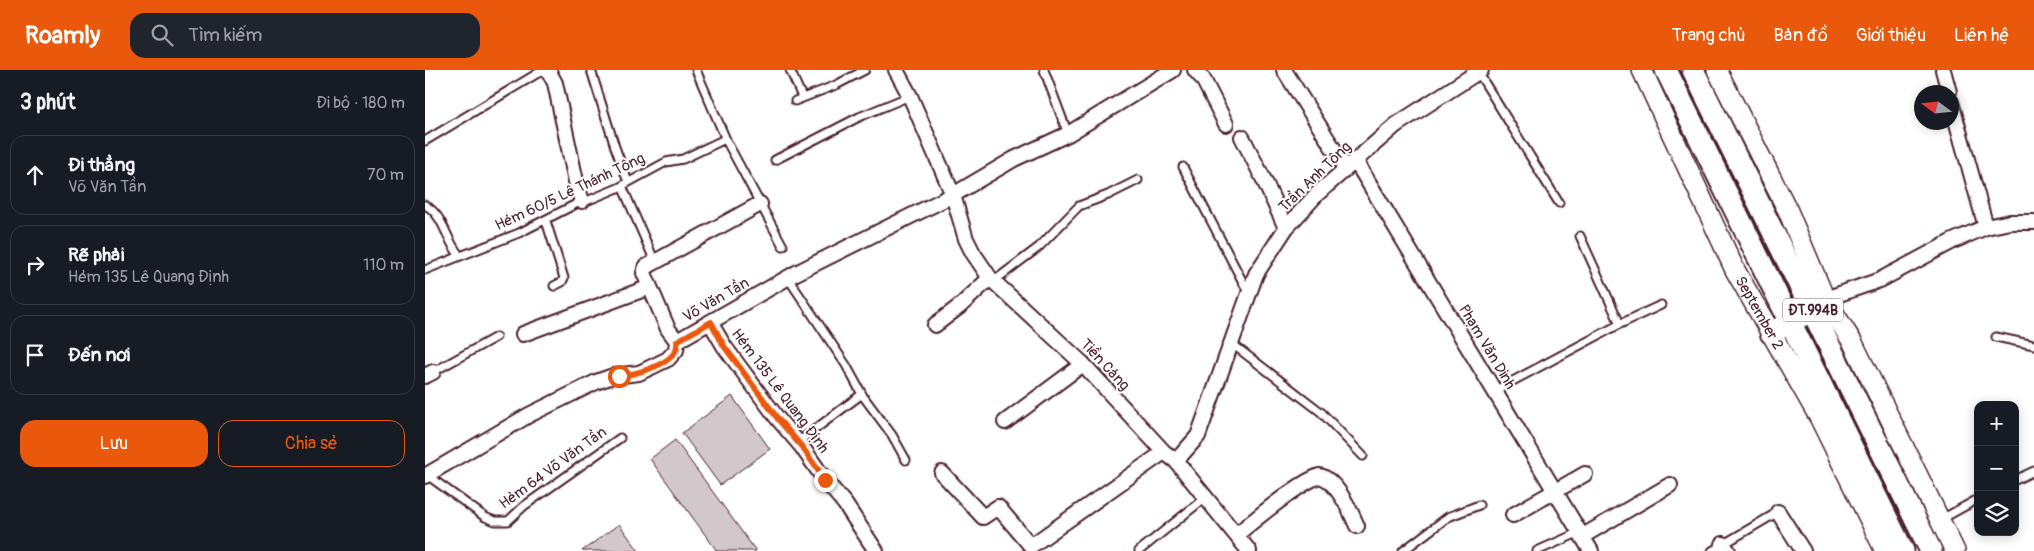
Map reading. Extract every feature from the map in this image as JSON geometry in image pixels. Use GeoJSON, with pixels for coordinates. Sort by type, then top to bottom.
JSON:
{"type":"FeatureCollection","features":[{"type":"Feature","properties":{"kind":"main road","name":"September 2"},"geometry":{"type":"LineString","coordinates":[[1642,70],[1735,270],[1819,417],[1885,551]]}},
{"type":"Feature","properties":{"kind":"main road","name":"September 2"},"geometry":{"type":"LineString","coordinates":[[1667,70],[1903,551]]}},
{"type":"Feature","properties":{"kind":"main road","name":"ĐT.994B"},"geometry":{"type":"LineString","coordinates":[[1693,70],[1819,304],[1931,551]]}},
{"type":"Feature","properties":{"kind":"main road","name":"ĐT.994B"},"geometry":{"type":"LineString","coordinates":[[1717,70],[1788,212],[1819,304],[1853,344],[1955,551]]}},
{"type":"Feature","properties":{"kind":"main road"},"geometry":{"type":"LineString","coordinates":[[1771,334],[1819,304]]}},
{"type":"Feature","properties":{"kind":"street"},"geometry":{"type":"LineString","coordinates":[[548,70],[555,83],[577,186],[582,201]]}},
{"type":"Feature","properties":{"kind":"street","name":"Tiền Cảng"},"geometry":{"type":"LineString","coordinates":[[896,70],[910,96],[953,195],[966,239],[973,253],[992,280],[1083,364],[1164,452],[1176,461],[1249,551]]}},
{"type":"Feature","properties":{"kind":"street","name":"Võ Văn Tần"},"geometry":{"type":"LineString","coordinates":[[426,476],[529,415],[596,382],[613,376],[639,373],[668,359],[676,350],[677,341],[788,278],[953,195],[1013,159],[1068,134],[1173,70]]}},
{"type":"Feature","properties":{"kind":"street"},"geometry":{"type":"LineString","coordinates":[[1195,70],[1203,79],[1226,124]]}},
{"type":"Feature","properties":{"kind":"street","name":"Phạm Văn Dinh"},"geometry":{"type":"LineString","coordinates":[[1283,70],[1350,164],[1494,391],[1591,551]]}},
{"type":"Feature","properties":{"kind":"street"},"geometry":{"type":"LineString","coordinates":[[1943,70],[1947,85]]}},
{"type":"Feature","properties":{"kind":"street","name":"Trần Anh Tông"},"geometry":{"type":"LineString","coordinates":[[1176,461],[1198,436],[1256,274],[1286,228],[1317,194],[1396,125],[1480,71]]}},
{"type":"Feature","properties":{"kind":"street"},"geometry":{"type":"LineString","coordinates":[[1959,130],[1986,226]]}},
{"type":"Feature","properties":{"kind":"street"},"geometry":{"type":"LineString","coordinates":[[1242,137],[1265,180],[1286,228]]}},
{"type":"Feature","properties":{"kind":"street"},"geometry":{"type":"LineString","coordinates":[[677,341],[668,329],[644,273],[646,267],[760,204]]}},
{"type":"Feature","properties":{"kind":"street"},"geometry":{"type":"LineString","coordinates":[[1819,304],[1880,280],[1953,241],[1986,226],[2010,222],[2034,222]]}},
{"type":"Feature","properties":{"kind":"street"},"geometry":{"type":"LineString","coordinates":[[935,325],[992,280]]}},
{"type":"Feature","properties":{"kind":"street"},"geometry":{"type":"LineString","coordinates":[[523,334],[650,287]]}},
{"type":"Feature","properties":{"kind":"street","name":"Hẻm 135 Lê Quang Định"},"geometry":{"type":"LineString","coordinates":[[711,322],[724,346],[778,419],[845,504],[876,551]]}},
{"type":"Feature","properties":{"kind":"street"},"geometry":{"type":"LineString","coordinates":[[1005,422],[1083,364]]}},
{"type":"Feature","properties":{"kind":"street"},"geometry":{"type":"LineString","coordinates":[[942,472],[983,517],[998,507],[1031,546],[1164,452]]}},
{"type":"Feature","properties":{"kind":"street"},"geometry":{"type":"LineString","coordinates":[[1513,515],[1585,474]]}},
{"type":"Feature","properties":{"kind":"street"},"geometry":{"type":"LineString","coordinates":[[1237,534],[1304,484],[1319,476],[1329,479],[1357,526]]}},
{"type":"Feature","properties":{"kind":"street"},"geometry":{"type":"LineString","coordinates":[[1581,534],[1671,485]]}},
{"type":"Feature","properties":{"kind":"street"},"geometry":{"type":"LineString","coordinates":[[1779,512],[1803,551]]}},
{"type":"Feature","properties":{"kind":"lane"},"geometry":{"type":"LineString","coordinates":[[425,141],[543,70]]}},
{"type":"Feature","properties":{"kind":"lane"},"geometry":{"type":"LineString","coordinates":[[591,70],[625,184],[655,262]]}},
{"type":"Feature","properties":{"kind":"lane"},"geometry":{"type":"LineString","coordinates":[[696,70],[725,139],[783,246]]}},
{"type":"Feature","properties":{"kind":"lane"},"geometry":{"type":"LineString","coordinates":[[790,70],[802,97]]}},
{"type":"Feature","properties":{"kind":"lane"},"geometry":{"type":"LineString","coordinates":[[795,101],[865,70]]}},
{"type":"Feature","properties":{"kind":"lane"},"geometry":{"type":"LineString","coordinates":[[1044,70],[1068,134]]}},
{"type":"Feature","properties":{"kind":"lane"},"geometry":{"type":"LineString","coordinates":[[1480,71],[1559,203]]}},
{"type":"Feature","properties":{"kind":"lane"},"geometry":{"type":"LineString","coordinates":[[775,160],[859,117],[910,96]]}},
{"type":"Feature","properties":{"kind":"lane","name":"Hẻm 60/5 Lê Thánh Tông"},"geometry":{"type":"LineString","coordinates":[[425,270],[519,233],[582,201],[589,200],[625,184],[666,162],[683,159],[725,139]]}},
{"type":"Feature","properties":{"kind":"lane"},"geometry":{"type":"LineString","coordinates":[[1183,168],[1248,293]]}},
{"type":"Feature","properties":{"kind":"lane"},"geometry":{"type":"LineString","coordinates":[[992,280],[1039,247],[1079,206],[1108,196],[1138,180]]}},
{"type":"Feature","properties":{"kind":"lane"},"geometry":{"type":"LineString","coordinates":[[425,205],[437,215],[449,242],[460,256]]}},
{"type":"Feature","properties":{"kind":"lane"},"geometry":{"type":"LineString","coordinates":[[546,220],[564,278],[562,282],[553,286]]}},
{"type":"Feature","properties":{"kind":"lane"},"geometry":{"type":"LineString","coordinates":[[1580,236],[1620,324]]}},
{"type":"Feature","properties":{"kind":"lane"},"geometry":{"type":"LineString","coordinates":[[788,278],[846,365],[862,394],[892,435],[906,460]]}},
{"type":"Feature","properties":{"kind":"lane"},"geometry":{"type":"LineString","coordinates":[[1494,391],[1620,324],[1661,305]]}},
{"type":"Feature","properties":{"kind":"lane"},"geometry":{"type":"LineString","coordinates":[[429,374],[496,337]]}},
{"type":"Feature","properties":{"kind":"lane"},"geometry":{"type":"LineString","coordinates":[[1995,337],[2034,345]]}},
{"type":"Feature","properties":{"kind":"lane"},"geometry":{"type":"LineString","coordinates":[[1231,343],[1321,412],[1363,456]]}},
{"type":"Feature","properties":{"kind":"lane"},"geometry":{"type":"LineString","coordinates":[[798,442],[862,394]]}},
{"type":"Feature","properties":{"kind":"lane","name":"Hẻm 64 Võ Văn Tần"},"geometry":{"type":"LineString","coordinates":[[426,476],[485,517],[495,521],[508,521],[524,506],[620,438]]}},
{"type":"Feature","properties":{"kind":"lane"},"geometry":{"type":"LineString","coordinates":[[2019,478],[2034,472]]}},
{"type":"Feature","properties":{"kind":"lane"},"geometry":{"type":"LineString","coordinates":[[1139,551],[1206,497]]}},
{"type":"Feature","properties":{"kind":"lane"},"geometry":{"type":"LineString","coordinates":[[1939,520],[1974,501]]}},
{"type":"Feature","properties":{"kind":"lane"},"geometry":{"type":"LineString","coordinates":[[1403,551],[1448,517],[1479,504]]}},
{"type":"Feature","properties":{"kind":"lane"},"geometry":{"type":"LineString","coordinates":[[1721,549],[1779,512]]}},
{"type":"Feature","properties":{"kind":"lane"},"geometry":{"type":"LineString","coordinates":[[1537,551],[1581,534]]}},
{"type":"Feature","properties":{"kind":"building"},"geometry":{"type":"Polygon","coordinates":[[[732,396],[770,449],[720,485],[682,433],[732,396]]]}},
{"type":"Feature","properties":{"kind":"building"},"geometry":{"type":"Polygon","coordinates":[[[675,440],[756,551],[717,551],[650,459],[675,440]]]}},
{"type":"Feature","properties":{"kind":"building"},"geometry":{"type":"Polygon","coordinates":[[[619,524],[639,551],[582,551],[619,524]]]}},
{"type":"Feature","properties":{"kind":"route"},"geometry":{"type":"LineString","coordinates":[[619,376],[639,373],[668,359],[676,350],[677,341],[711,322],[724,346],[778,419],[812,459],[825,480]]}}]}
